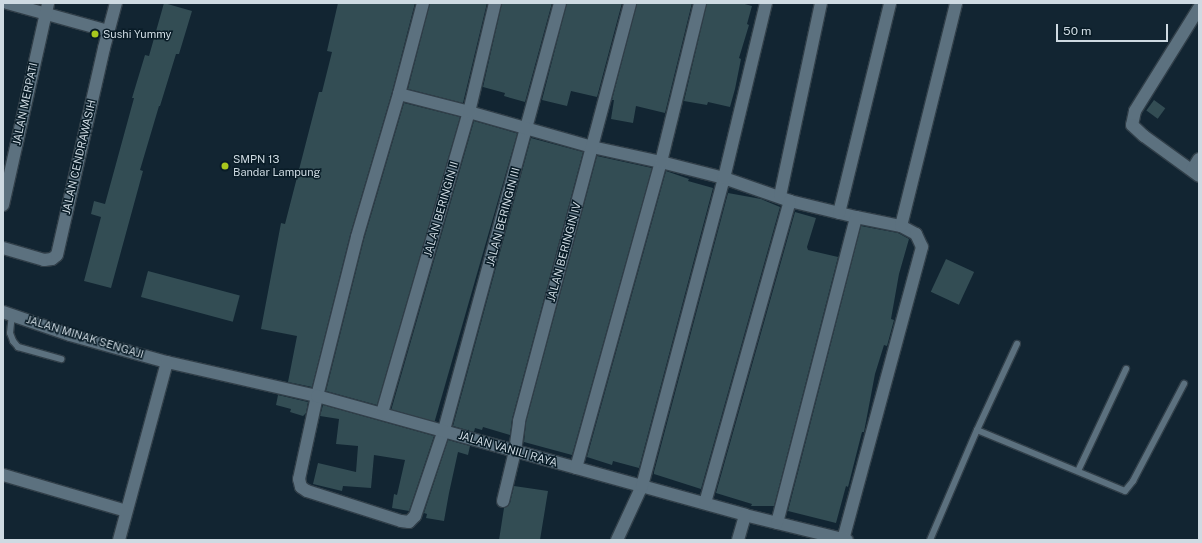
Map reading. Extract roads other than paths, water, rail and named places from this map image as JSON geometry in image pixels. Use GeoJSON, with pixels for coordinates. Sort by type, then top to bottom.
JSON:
{"type":"FeatureCollection","features":[{"type":"Feature","properties":{"kind":"street"},"geometry":{"type":"LineString","coordinates":[[7,3],[47,8],[108,31]]}},
{"type":"Feature","properties":{"kind":"street","name":"JALAN CENDRAWASIH"},"geometry":{"type":"LineString","coordinates":[[3,248],[44,260],[52,259],[57,255],[108,31],[116,3]]}},
{"type":"Feature","properties":{"kind":"street"},"geometry":{"type":"LineString","coordinates":[[317,396],[357,237],[399,94],[423,3]]}},
{"type":"Feature","properties":{"kind":"street","name":"JALAN BERINGIN II"},"geometry":{"type":"LineString","coordinates":[[382,413],[468,112],[495,3]]}},
{"type":"Feature","properties":{"kind":"street","name":"JALAN BERINGIN III"},"geometry":{"type":"LineString","coordinates":[[317,396],[303,455],[299,479],[301,487],[307,491],[401,521],[409,522],[415,516],[444,430],[560,3]]}},
{"type":"Feature","properties":{"kind":"street","name":"JALAN BERINGIN IV"},"geometry":{"type":"LineString","coordinates":[[503,501],[515,451],[519,421],[630,3]]}},
{"type":"Feature","properties":{"kind":"street"},"geometry":{"type":"LineString","coordinates":[[576,468],[661,162],[700,3]]}},
{"type":"Feature","properties":{"kind":"street"},"geometry":{"type":"LineString","coordinates":[[617,540],[642,486],[724,178],[766,3]]}},
{"type":"Feature","properties":{"kind":"street"},"geometry":{"type":"LineString","coordinates":[[705,503],[785,198],[821,3]]}},
{"type":"Feature","properties":{"kind":"street"},"geometry":{"type":"LineString","coordinates":[[839,212],[890,3]]}},
{"type":"Feature","properties":{"kind":"street"},"geometry":{"type":"LineString","coordinates":[[901,226],[956,3]]}},
{"type":"Feature","properties":{"kind":"street","name":"JALAN MERPATI"},"geometry":{"type":"LineString","coordinates":[[3,205],[47,8]]}},
{"type":"Feature","properties":{"kind":"street"},"geometry":{"type":"LineString","coordinates":[[1199,8],[1136,111],[1132,124],[1144,136],[1195,173],[1199,159]]}},
{"type":"Feature","properties":{"kind":"street"},"geometry":{"type":"LineString","coordinates":[[399,94],[592,147],[724,178],[785,198],[856,217],[901,226],[916,234],[922,248],[845,539]]}},
{"type":"Feature","properties":{"kind":"street"},"geometry":{"type":"LineString","coordinates":[[777,523],[856,217]]}},
{"type":"Feature","properties":{"kind":"street","name":"JALAN MINAK SENGAJI"},"geometry":{"type":"LineString","coordinates":[[8,313],[70,335],[167,362]]}},
{"type":"Feature","properties":{"kind":"street"},"geometry":{"type":"LineString","coordinates":[[123,539],[126,511],[167,362]]}},
{"type":"Feature","properties":{"kind":"street","name":"JALAN VANILI RAYA"},"geometry":{"type":"LineString","coordinates":[[167,362],[317,396],[444,430],[745,515],[845,539]]}},
{"type":"Feature","properties":{"kind":"street"},"geometry":{"type":"LineString","coordinates":[[3,475],[126,511]]}},
{"type":"Feature","properties":{"kind":"street"},"geometry":{"type":"LineString","coordinates":[[738,540],[745,515]]}},
{"type":"Feature","properties":{"kind":"lane"},"geometry":{"type":"LineString","coordinates":[[8,313],[10,333],[13,341],[18,347],[61,359]]}},
{"type":"Feature","properties":{"kind":"lane"},"geometry":{"type":"LineString","coordinates":[[930,540],[977,430],[1017,344]]}},
{"type":"Feature","properties":{"kind":"lane"},"geometry":{"type":"LineString","coordinates":[[1078,471],[1126,369]]}},
{"type":"Feature","properties":{"kind":"lane"},"geometry":{"type":"LineString","coordinates":[[977,430],[1125,491],[1129,487],[1184,384]]}},
{"type":"Feature","properties":{"kind":"place","name":"Sushi Yummy"},"geometry":{"type":"Point","coordinates":[95,34]}},
{"type":"Feature","properties":{"kind":"place","name":"SMPN 13 Bandar Lampung"},"geometry":{"type":"Point","coordinates":[225,166]}}]}
